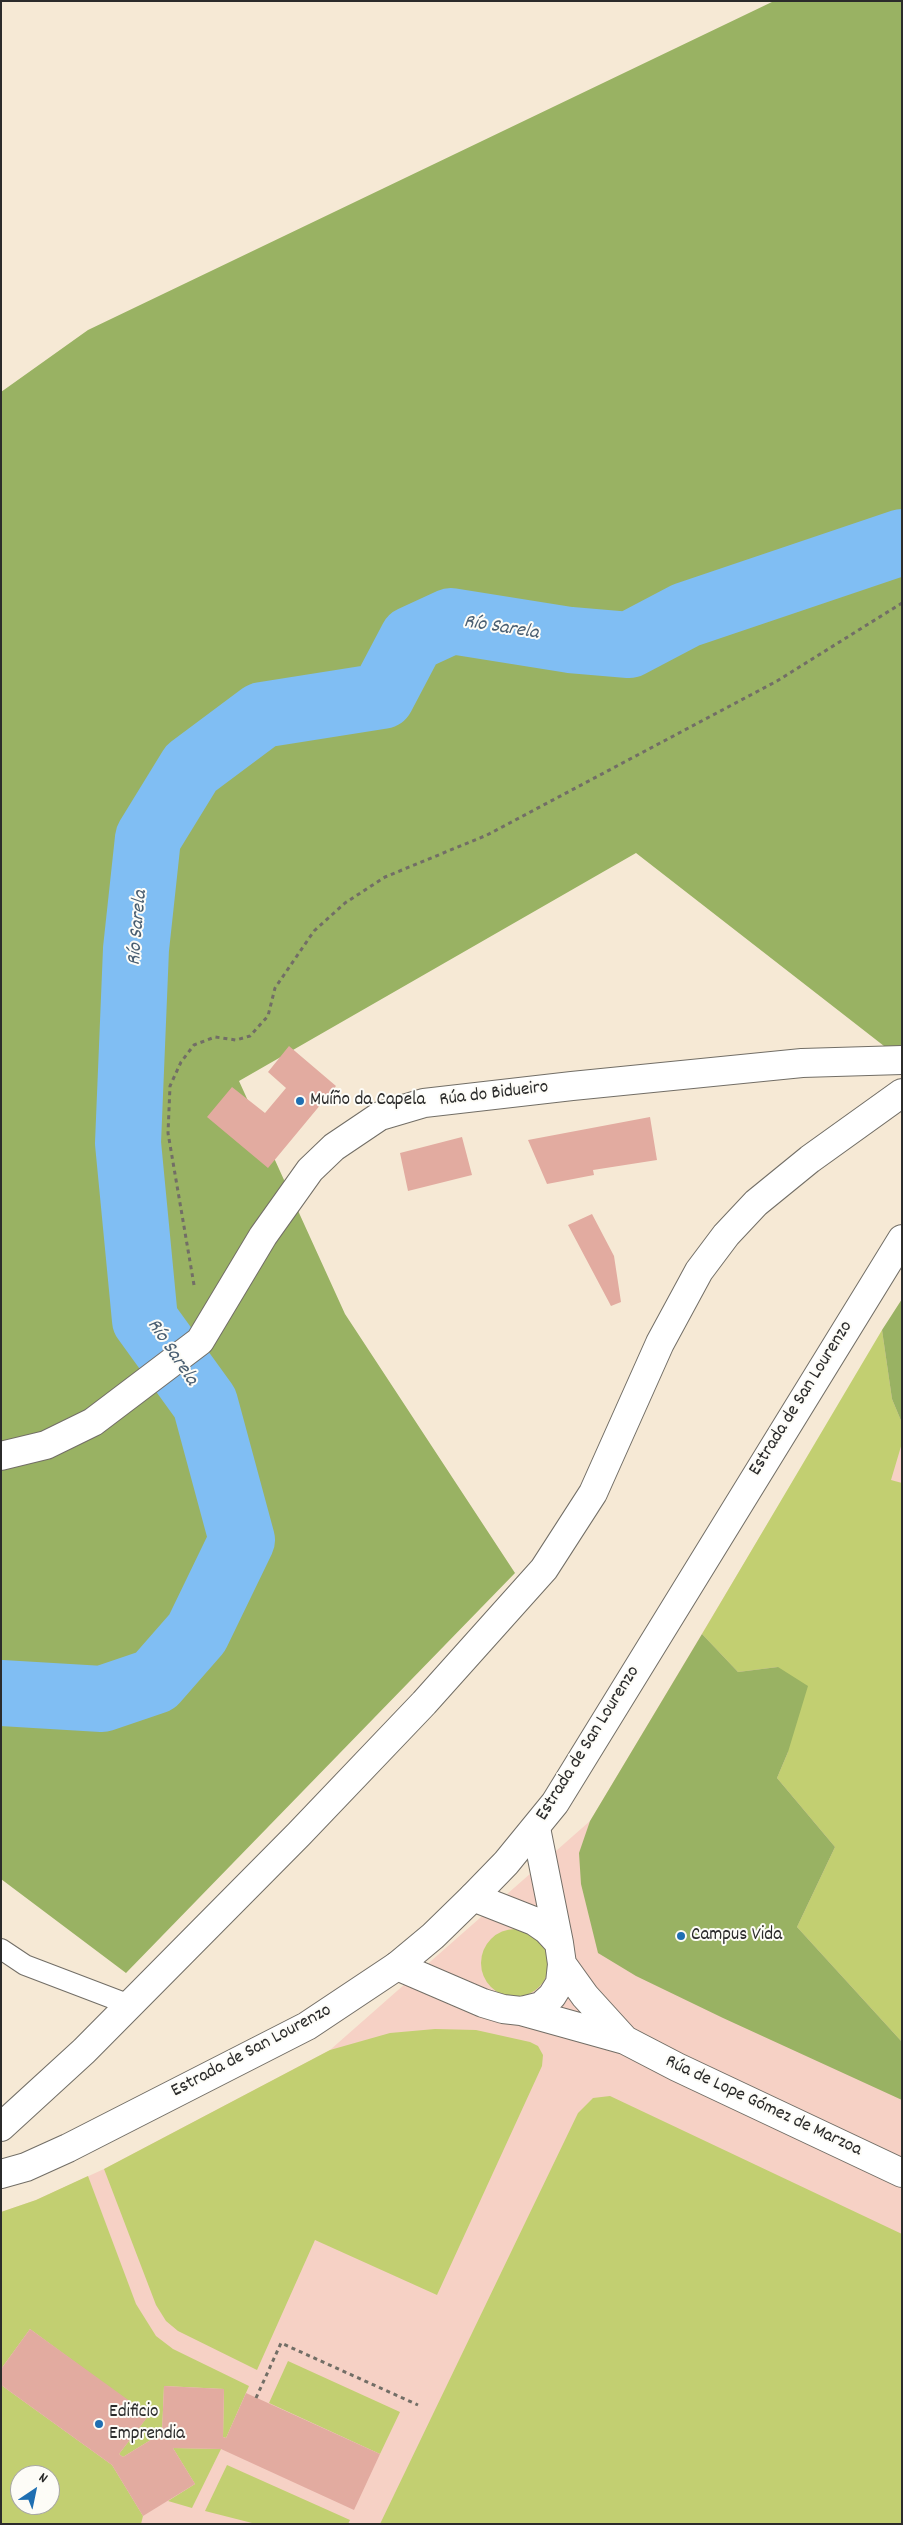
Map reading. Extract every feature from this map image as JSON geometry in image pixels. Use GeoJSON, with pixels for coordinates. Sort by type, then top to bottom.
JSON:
{"type":"FeatureCollection","features":[{"type":"Feature","properties":{"kind":"street","name":"Rúa do Bidueiro"},"geometry":{"type":"LineString","coordinates":[[1,1456],[46,1446],[93,1422],[200,1341],[263,1236],[310,1170],[334,1147],[380,1116],[424,1103],[572,1086],[802,1063],[902,1060]]}},
{"type":"Feature","properties":{"kind":"street"},"geometry":{"type":"LineString","coordinates":[[1,2127],[84,2051],[130,2005],[424,1703],[544,1569],[593,1493],[660,1344],[699,1271],[726,1235],[756,1203],[810,1159],[870,1118],[902,1093]]}},
{"type":"Feature","properties":{"kind":"street","name":"Estrada de San Lourenzo"},"geometry":{"type":"LineString","coordinates":[[1,2174],[26,2167],[68,2148],[307,2026],[397,1966],[433,1936],[474,1897],[536,1828],[555,1803],[902,1239]]}},
{"type":"Feature","properties":{"kind":"street","name":"Rúa de Lope Gómez de Marzoa"},"geometry":{"type":"LineString","coordinates":[[521,2011],[541,2006],[552,1996],[560,1983],[561,1954],[536,1828]]}},
{"type":"Feature","properties":{"kind":"street","name":"Rúa de Lope Gómez de Marzoa"},"geometry":{"type":"LineString","coordinates":[[474,1897],[534,1921],[547,1930],[585,1996],[625,2040]]}},
{"type":"Feature","properties":{"kind":"street","name":"Rúa de Lope Gómez de Marzoa"},"geometry":{"type":"LineString","coordinates":[[397,1966],[483,2003],[521,2011],[625,2040],[677,2067],[902,2173]]}},
{"type":"Feature","properties":{"kind":"lane"},"geometry":{"type":"LineString","coordinates":[[1,1949],[25,1966],[130,2005]]}},
{"type":"Feature","properties":{"kind":"path"},"geometry":{"type":"LineString","coordinates":[[195,1291],[168,1133],[170,1086],[181,1062],[194,1046],[215,1037],[236,1040],[250,1036],[268,1016],[275,988],[314,931],[345,903],[385,877],[487,835],[777,681],[902,604]]}},
{"type":"Feature","properties":{"kind":"path"},"geometry":{"type":"LineString","coordinates":[[256,2398],[282,2343],[418,2405]]}},
{"type":"Feature","properties":{"kind":"shaded area","name":"Campus Vida"},"geometry":{"type":"Polygon","coordinates":[[[902,1299],[902,2524],[1,2524],[1,2212],[36,2200],[104,2169],[330,2050],[590,1821],[902,1299]]]}},
{"type":"Feature","properties":{"kind":"green space"},"geometry":{"type":"Polygon","coordinates":[[[774,1],[902,1],[902,1060],[636,853],[239,1081],[345,1314],[515,1573],[126,1973],[1,1879],[1,392],[88,330],[774,1]]]}},
{"type":"Feature","properties":{"kind":"green space"},"geometry":{"type":"Polygon","coordinates":[[[902,1299],[902,1423],[892,1399],[882,1330],[902,1299]]]}},
{"type":"Feature","properties":{"kind":"green space"},"geometry":{"type":"Polygon","coordinates":[[[882,1330],[892,1399],[902,1423],[902,1443],[891,1480],[902,1483],[902,2042],[797,1927],[835,1847],[777,1778],[788,1752],[778,1667],[738,1672],[702,1634],[882,1330]]]}},
{"type":"Feature","properties":{"kind":"green space"},"geometry":{"type":"Polygon","coordinates":[[[702,1634],[738,1672],[778,1667],[808,1686],[788,1752],[777,1778],[835,1847],[797,1927],[902,2042],[902,2100],[636,1976],[598,1953],[581,1884],[579,1853],[590,1821],[702,1634]]]}},
{"type":"Feature","properties":{"kind":"green space"},"geometry":{"type":"Polygon","coordinates":[[[515,1929],[528,1932],[539,1939],[546,1950],[549,1963],[546,1976],[539,1987],[528,1994],[515,1997],[502,1994],[491,1987],[484,1976],[481,1963],[484,1950],[491,1939],[502,1932],[515,1929]]]}},
{"type":"Feature","properties":{"kind":"green space"},"geometry":{"type":"Polygon","coordinates":[[[435,2029],[476,2030],[530,2042],[538,2046],[543,2055],[542,2066],[437,2295],[315,2240],[257,2370],[178,2331],[166,2321],[156,2305],[104,2169],[330,2050],[390,2033],[435,2029]]]}},
{"type":"Feature","properties":{"kind":"green space"},"geometry":{"type":"Polygon","coordinates":[[[610,2096],[902,2234],[902,2524],[380,2524],[578,2113],[593,2098],[610,2096]]]}},
{"type":"Feature","properties":{"kind":"green space"},"geometry":{"type":"Polygon","coordinates":[[[88,2176],[136,2304],[156,2336],[173,2349],[249,2386],[226,2438],[223,2437],[224,2389],[164,2386],[162,2433],[123,2457],[119,2454],[148,2416],[30,2329],[1,2369],[1,2212],[36,2200],[88,2176]]]}},
{"type":"Feature","properties":{"kind":"green space"},"geometry":{"type":"Polygon","coordinates":[[[288,2361],[400,2412],[380,2454],[269,2403],[288,2361]]]}},
{"type":"Feature","properties":{"kind":"green space"},"geometry":{"type":"Polygon","coordinates":[[[1,2385],[112,2465],[143,2516],[141,2524],[1,2524],[1,2385]]]}},
{"type":"Feature","properties":{"kind":"green space"},"geometry":{"type":"Polygon","coordinates":[[[173,2448],[221,2449],[192,2508],[168,2501],[195,2484],[173,2448]]]}},
{"type":"Feature","properties":{"kind":"green space"},"geometry":{"type":"Polygon","coordinates":[[[227,2465],[350,2520],[348,2524],[256,2524],[205,2511],[227,2465]]]}},
{"type":"Feature","properties":{"kind":"building","name":"Muíño da Capela"},"geometry":{"type":"Polygon","coordinates":[[[289,1046],[336,1086],[268,1168],[207,1117],[232,1087],[265,1113],[286,1088],[268,1072],[289,1046]]]}},
{"type":"Feature","properties":{"kind":"building"},"geometry":{"type":"Polygon","coordinates":[[[650,1117],[657,1160],[593,1170],[594,1175],[547,1184],[528,1140],[650,1117]]]}},
{"type":"Feature","properties":{"kind":"building"},"geometry":{"type":"Polygon","coordinates":[[[462,1137],[472,1175],[408,1191],[400,1153],[462,1137]]]}},
{"type":"Feature","properties":{"kind":"building"},"geometry":{"type":"Polygon","coordinates":[[[592,1214],[614,1256],[621,1302],[611,1306],[568,1225],[592,1214]]]}},
{"type":"Feature","properties":{"kind":"building","name":"Edificio Emprendia"},"geometry":{"type":"Polygon","coordinates":[[[30,2329],[149,2415],[119,2454],[123,2457],[162,2433],[164,2386],[224,2389],[223,2437],[226,2438],[246,2393],[380,2454],[354,2510],[221,2449],[173,2448],[195,2484],[143,2516],[112,2465],[1,2385],[1,2369],[30,2329]]]}},
{"type":"Feature","properties":{"kind":"waterway","name":"Río Sarela"},"geometry":{"type":"LineString","coordinates":[[1,1693],[102,1699],[155,1681],[197,1633],[242,1540],[205,1403],[145,1320],[128,1143],[136,949],[148,838],[191,768],[262,715],[382,696],[412,639],[451,621],[570,640],[629,645],[686,615],[902,542]]}},
{"type":"Feature","properties":{"kind":"place","name":"Muíño da Capela"},"geometry":{"type":"Point","coordinates":[300,1101]}},
{"type":"Feature","properties":{"kind":"place","name":"Campus Vida"},"geometry":{"type":"Point","coordinates":[681,1936]}},
{"type":"Feature","properties":{"kind":"place","name":"Edificio Emprendia"},"geometry":{"type":"Point","coordinates":[99,2424]}}]}
